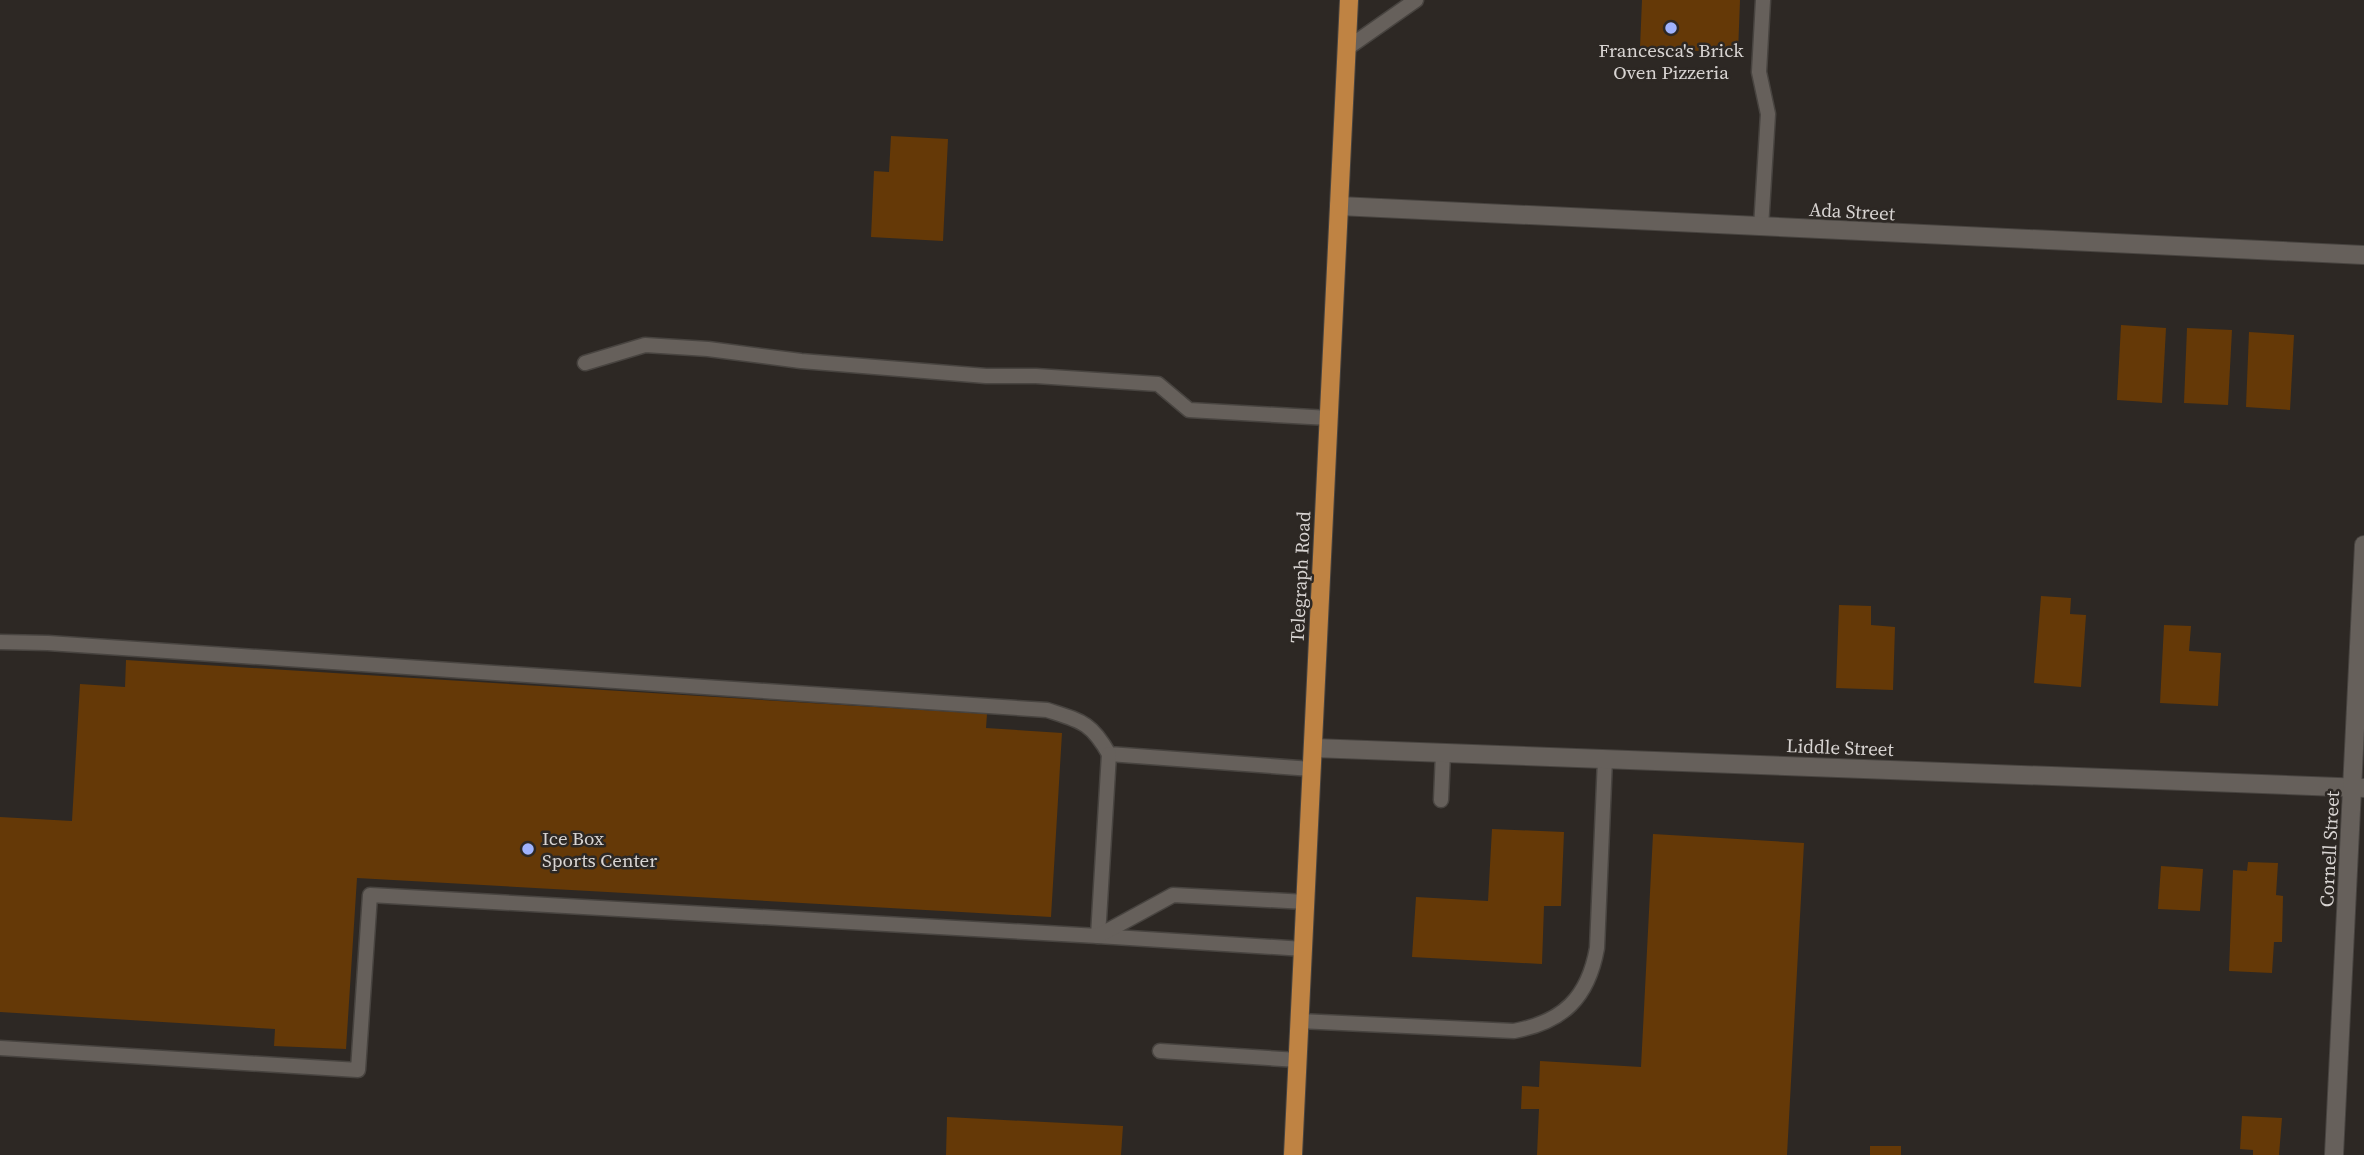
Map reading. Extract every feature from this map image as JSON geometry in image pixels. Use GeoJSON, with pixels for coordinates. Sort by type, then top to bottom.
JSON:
{"type":"FeatureCollection","features":[{"type":"Feature","properties":{"kind":"main road","name":"Telegraph Road"},"geometry":{"type":"LineString","coordinates":[[1293,1155],[1349,0]]}},
{"type":"Feature","properties":{"kind":"street","name":"Ada Street"},"geometry":{"type":"LineString","coordinates":[[1339,206],[2364,256]]}},
{"type":"Feature","properties":{"kind":"street","name":"Cornell Street"},"geometry":{"type":"LineString","coordinates":[[2334,1155],[2358,788],[2364,545]]}},
{"type":"Feature","properties":{"kind":"street","name":"Liddle Street"},"geometry":{"type":"LineString","coordinates":[[1314,748],[2358,788]]}},
{"type":"Feature","properties":{"kind":"lane"},"geometry":{"type":"LineString","coordinates":[[1346,49],[1416,0]]}},
{"type":"Feature","properties":{"kind":"lane"},"geometry":{"type":"LineString","coordinates":[[1761,227],[1768,114],[1759,72],[1763,0]]}},
{"type":"Feature","properties":{"kind":"lane"},"geometry":{"type":"LineString","coordinates":[[586,363],[645,345],[708,349],[800,361],[986,376],[1036,376],[1158,384],[1189,410],[1329,418]]}},
{"type":"Feature","properties":{"kind":"lane"},"geometry":{"type":"LineString","coordinates":[[0,642],[48,643],[1047,710],[1078,719],[1097,733],[1108,754],[1098,936]]}},
{"type":"Feature","properties":{"kind":"lane"},"geometry":{"type":"LineString","coordinates":[[1441,800],[1443,753]]}},
{"type":"Feature","properties":{"kind":"lane"},"geometry":{"type":"LineString","coordinates":[[1108,754],[1312,769]]}},
{"type":"Feature","properties":{"kind":"lane"},"geometry":{"type":"LineString","coordinates":[[1299,1021],[1514,1031],[1532,1028],[1566,1009],[1581,994],[1592,973],[1597,948],[1605,759]]}},
{"type":"Feature","properties":{"kind":"lane"},"geometry":{"type":"LineString","coordinates":[[0,1048],[358,1070],[370,895],[1304,949]]}},
{"type":"Feature","properties":{"kind":"lane"},"geometry":{"type":"LineString","coordinates":[[1098,936],[1172,895],[1306,902]]}},
{"type":"Feature","properties":{"kind":"lane"},"geometry":{"type":"LineString","coordinates":[[1160,1051],[1298,1060]]}},
{"type":"Feature","properties":{"kind":"building"},"geometry":{"type":"Polygon","coordinates":[[[1642,0],[1740,0],[1738,53],[1640,48],[1642,0]]]}},
{"type":"Feature","properties":{"kind":"building"},"geometry":{"type":"Polygon","coordinates":[[[891,136],[948,139],[943,241],[871,237],[874,171],[889,172],[891,136]]]}},
{"type":"Feature","properties":{"kind":"building"},"geometry":{"type":"Polygon","coordinates":[[[2121,325],[2166,328],[2162,403],[2117,400],[2121,325]]]}},
{"type":"Feature","properties":{"kind":"building"},"geometry":{"type":"Polygon","coordinates":[[[2187,328],[2232,330],[2228,405],[2184,403],[2187,328]]]}},
{"type":"Feature","properties":{"kind":"building"},"geometry":{"type":"Polygon","coordinates":[[[2249,332],[2294,335],[2290,410],[2246,407],[2249,332]]]}},
{"type":"Feature","properties":{"kind":"building"},"geometry":{"type":"Polygon","coordinates":[[[2041,596],[2071,598],[2070,614],[2086,615],[2081,687],[2034,683],[2041,596]]]}},
{"type":"Feature","properties":{"kind":"building"},"geometry":{"type":"Polygon","coordinates":[[[1839,605],[1871,606],[1871,625],[1895,627],[1893,690],[1836,688],[1839,605]]]}},
{"type":"Feature","properties":{"kind":"building"},"geometry":{"type":"Polygon","coordinates":[[[2164,625],[2191,626],[2189,651],[2221,653],[2218,706],[2160,703],[2164,625]]]}},
{"type":"Feature","properties":{"kind":"building","name":"Ice Box Sports Center"},"geometry":{"type":"Polygon","coordinates":[[[126,660],[987,714],[986,728],[1062,733],[1051,917],[357,878],[346,1049],[274,1046],[275,1029],[0,1012],[0,817],[72,821],[80,684],[125,687],[126,660]]]}},
{"type":"Feature","properties":{"kind":"building"},"geometry":{"type":"Polygon","coordinates":[[[1492,829],[1564,832],[1561,906],[1544,906],[1542,964],[1412,957],[1416,897],[1488,901],[1492,829]]]}},
{"type":"Feature","properties":{"kind":"building"},"geometry":{"type":"Polygon","coordinates":[[[1653,834],[1804,843],[1787,1155],[1537,1155],[1539,1109],[1521,1109],[1522,1086],[1539,1087],[1540,1061],[1641,1067],[1653,834]]]}},
{"type":"Feature","properties":{"kind":"building"},"geometry":{"type":"Polygon","coordinates":[[[2248,862],[2278,863],[2276,895],[2283,896],[2282,942],[2274,942],[2272,973],[2229,971],[2233,870],[2247,871],[2248,862]]]}},
{"type":"Feature","properties":{"kind":"building"},"geometry":{"type":"Polygon","coordinates":[[[2161,866],[2203,869],[2200,911],[2158,909],[2161,866]]]}},
{"type":"Feature","properties":{"kind":"building"},"geometry":{"type":"Polygon","coordinates":[[[2242,1116],[2282,1118],[2279,1155],[2253,1155],[2253,1150],[2240,1149],[2242,1116]]]}},
{"type":"Feature","properties":{"kind":"building"},"geometry":{"type":"Polygon","coordinates":[[[947,1117],[1123,1126],[1121,1155],[946,1155],[947,1117]]]}},
{"type":"Feature","properties":{"kind":"building"},"geometry":{"type":"Polygon","coordinates":[[[1870,1146],[1901,1146],[1901,1155],[1870,1155],[1870,1146]]]}},
{"type":"Feature","properties":{"kind":"place","name":"Francesca's Brick Oven Pizzeria"},"geometry":{"type":"Point","coordinates":[1671,28]}},
{"type":"Feature","properties":{"kind":"place","name":"Ice Box Sports Center"},"geometry":{"type":"Point","coordinates":[528,849]}}]}
